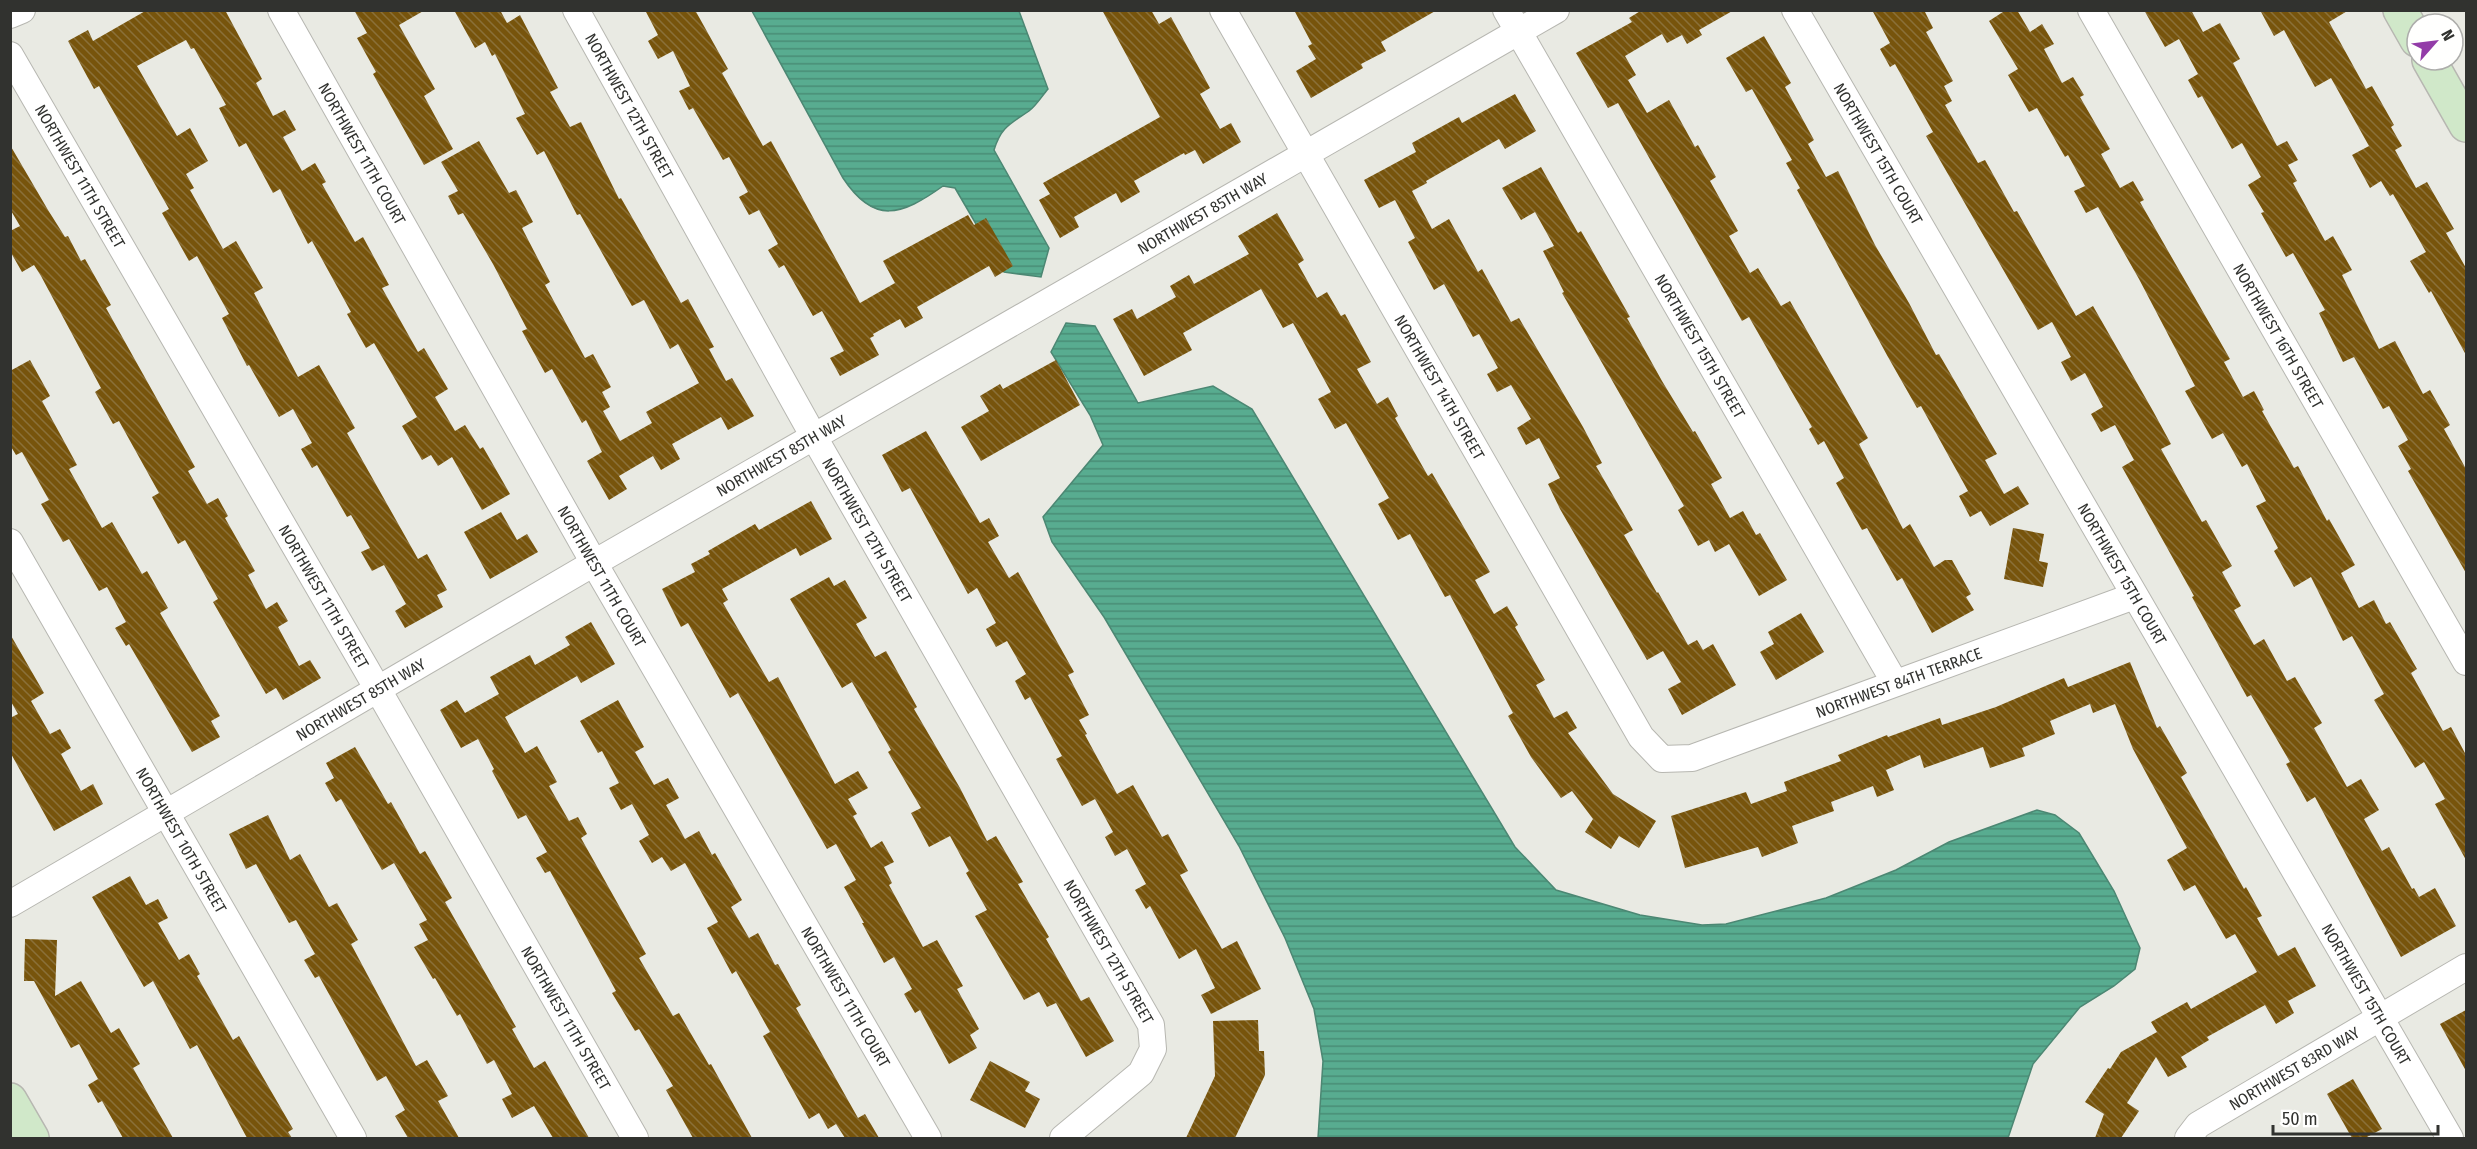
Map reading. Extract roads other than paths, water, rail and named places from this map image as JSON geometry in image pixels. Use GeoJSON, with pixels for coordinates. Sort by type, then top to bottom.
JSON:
{"type":"FeatureCollection","features":[{"type":"Feature","properties":{"kind":"street"},"geometry":{"type":"LineString","coordinates":[[10,15],[22,10]]}},
{"type":"Feature","properties":{"kind":"street","name":"NORTHWEST 11TH COURT"},"geometry":{"type":"LineString","coordinates":[[281,10],[594,563],[928,1138]]}},
{"type":"Feature","properties":{"kind":"street","name":"NORTHWEST 12TH STREET"},"geometry":{"type":"LineString","coordinates":[[576,10],[814,437],[1151,1025],[1153,1048],[1141,1073],[1063,1138]]}},
{"type":"Feature","properties":{"kind":"street","name":"NORTHWEST 14TH STREET"},"geometry":{"type":"LineString","coordinates":[[1223,10],[1641,737],[1662,759]]}},
{"type":"Feature","properties":{"kind":"street","name":"NORTHWEST 85TH WAY"},"geometry":{"type":"LineString","coordinates":[[10,904],[379,691],[594,563],[1306,154],[1512,21],[1556,10]]}},
{"type":"Feature","properties":{"kind":"street","name":"NORTHWEST 15TH COURT"},"geometry":{"type":"LineString","coordinates":[[1795,10],[2450,1138]]}},
{"type":"Feature","properties":{"kind":"street","name":"NORTHWEST 16TH STREET"},"geometry":{"type":"LineString","coordinates":[[2091,10],[2466,662]]}},
{"type":"Feature","properties":{"kind":"street","name":"NORTHWEST 15TH STREET"},"geometry":{"type":"LineString","coordinates":[[1512,21],[1895,683]]}},
{"type":"Feature","properties":{"kind":"street","name":"NORTHWEST 11TH STREET"},"geometry":{"type":"LineString","coordinates":[[10,55],[635,1138]]}},
{"type":"Feature","properties":{"kind":"street"},"geometry":{"type":"LineString","coordinates":[[2435,72],[2466,125]]}},
{"type":"Feature","properties":{"kind":"street","name":"NORTHWEST 10TH STREET"},"geometry":{"type":"LineString","coordinates":[[10,542],[353,1138]]}},
{"type":"Feature","properties":{"kind":"street","name":"NORTHWEST 84TH TERRACE"},"geometry":{"type":"LineString","coordinates":[[1662,759],[1692,758],[2134,596]]}},
{"type":"Feature","properties":{"kind":"street","name":"NORTHWEST 83RD WAY"},"geometry":{"type":"LineString","coordinates":[[2188,1138],[2198,1125],[2466,967]]}},
{"type":"Feature","properties":{"kind":"street"},"geometry":{"type":"LineString","coordinates":[[10,1100],[32,1138]]}}]}
